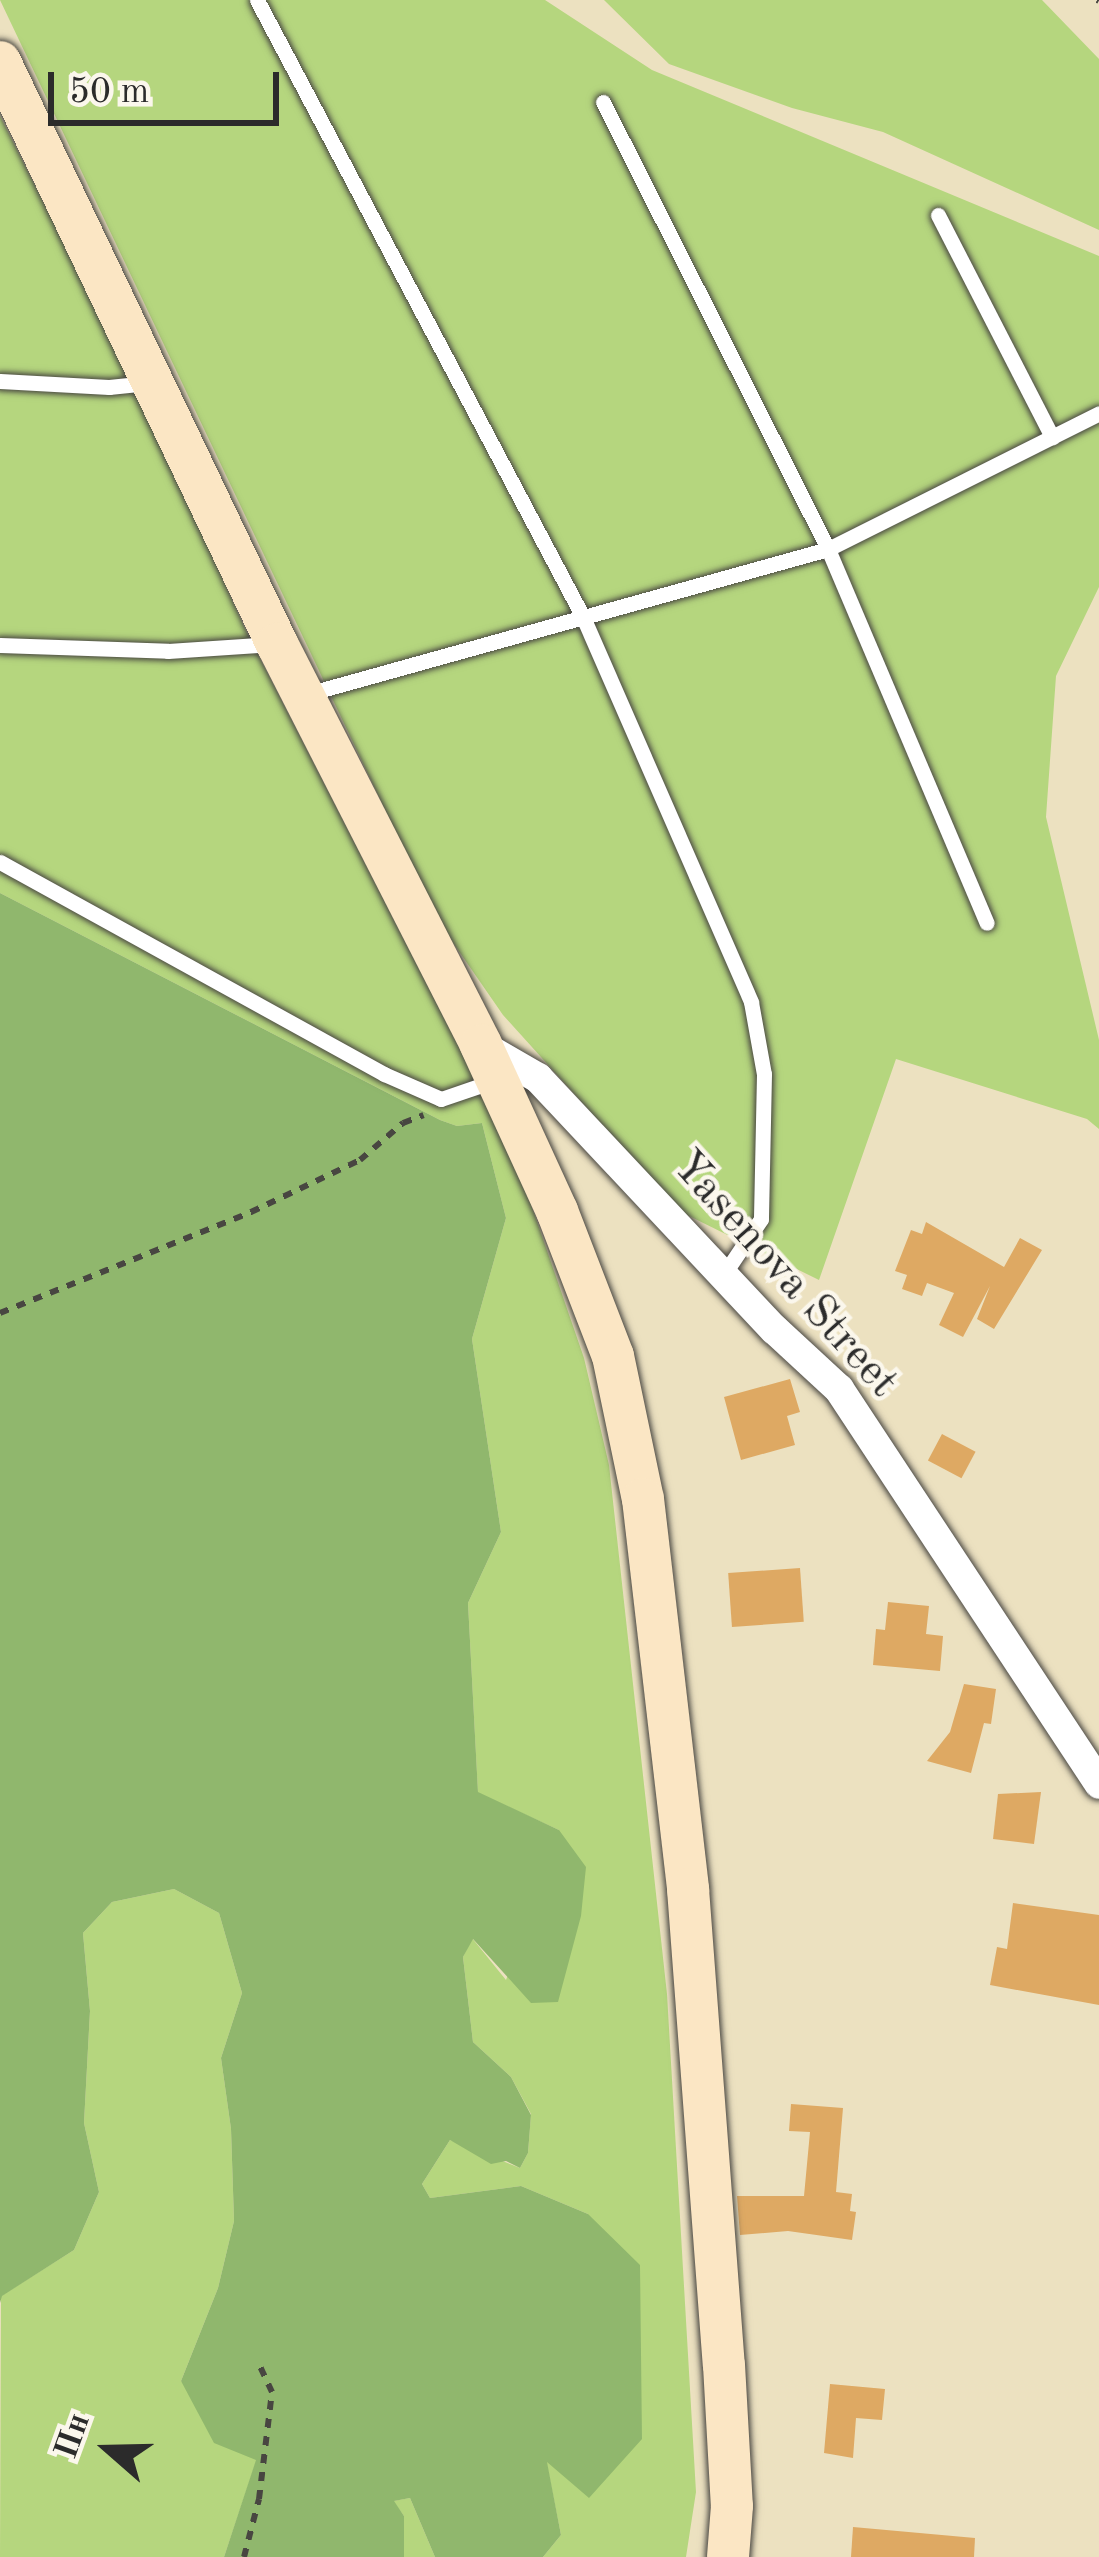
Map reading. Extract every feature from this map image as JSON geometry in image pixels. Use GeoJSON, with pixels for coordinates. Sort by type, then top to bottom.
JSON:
{"type":"FeatureCollection","features":[{"type":"Feature","properties":{"kind":"street"},"geometry":{"type":"LineString","coordinates":[[0,62],[22,125],[157,382],[479,1073],[556,1211],[613,1356],[644,1499],[688,1889],[724,2365],[732,2506],[728,2557]]}},
{"type":"Feature","properties":{"kind":"street","name":"Yasenova Street"},"geometry":{"type":"LineString","coordinates":[[479,1073],[538,1078],[839,1389],[1099,1784]]}},
{"type":"Feature","properties":{"kind":"lane"},"geometry":{"type":"LineString","coordinates":[[257,0],[583,617],[751,1002],[764,1074],[761,1220],[724,1274]]}},
{"type":"Feature","properties":{"kind":"lane"},"geometry":{"type":"LineString","coordinates":[[603,102],[828,549],[987,923]]}},
{"type":"Feature","properties":{"kind":"lane"},"geometry":{"type":"LineString","coordinates":[[938,215],[1052,436]]}},
{"type":"Feature","properties":{"kind":"lane"},"geometry":{"type":"LineString","coordinates":[[0,381],[110,387],[157,382]]}},
{"type":"Feature","properties":{"kind":"lane"},"geometry":{"type":"LineString","coordinates":[[304,694],[828,549],[1099,412]]}},
{"type":"Feature","properties":{"kind":"lane"},"geometry":{"type":"LineString","coordinates":[[0,645],[168,650],[277,644]]}},
{"type":"Feature","properties":{"kind":"lane"},"geometry":{"type":"LineString","coordinates":[[0,862],[384,1074],[441,1100],[479,1073]]}},
{"type":"Feature","properties":{"kind":"path"},"geometry":{"type":"LineString","coordinates":[[0,1312],[251,1212],[360,1160],[404,1123],[452,1105],[479,1073]]}},
{"type":"Feature","properties":{"kind":"path"},"geometry":{"type":"LineString","coordinates":[[244,2557],[259,2499],[272,2392],[259,2364]]}},
{"type":"Feature","properties":{"kind":"green space"},"geometry":{"type":"Polygon","coordinates":[[[0,0],[545,0],[652,70],[1099,256],[1099,587],[1056,676],[1046,817],[1099,1040],[1099,1129],[1087,1119],[896,1059],[819,1280],[681,1212],[503,1015],[438,921],[0,0]]]}},
{"type":"Feature","properties":{"kind":"green space"},"geometry":{"type":"Polygon","coordinates":[[[604,0],[1042,0],[1099,59],[1099,230],[883,132],[792,108],[669,64],[604,0]]]}},
{"type":"Feature","properties":{"kind":"green space"},"geometry":{"type":"Polygon","coordinates":[[[0,116],[129,373],[247,633],[484,1096],[502,1120],[584,1358],[609,1465],[667,1994],[696,2492],[686,2557],[543,2557],[561,2535],[546,2460],[588,2214],[521,2186],[430,2198],[422,2184],[450,2140],[520,2168],[528,2153],[531,2114],[511,2077],[473,2042],[463,1957],[472,1938],[506,1980],[559,1830],[478,1793],[468,1603],[501,1532],[472,1339],[506,1218],[482,1123],[457,1126],[440,1120],[0,893],[0,116]]]}},
{"type":"Feature","properties":{"kind":"green space"},"geometry":{"type":"Polygon","coordinates":[[[0,893],[440,1120],[457,1126],[482,1123],[506,1218],[472,1339],[501,1532],[468,1603],[478,1792],[559,1830],[586,1867],[581,1916],[558,2002],[531,2003],[473,1939],[463,1957],[473,2042],[511,2077],[531,2115],[528,2153],[520,2168],[506,2161],[491,2164],[450,2140],[422,2184],[430,2198],[521,2186],[588,2214],[640,2265],[642,2439],[589,2498],[547,2462],[561,2535],[543,2557],[435,2557],[410,2498],[394,2501],[404,2516],[404,2557],[224,2557],[256,2460],[214,2443],[181,2381],[218,2288],[234,2221],[231,2129],[221,2058],[242,1993],[219,1913],[174,1889],[112,1902],[83,1933],[90,2011],[84,2123],[99,2192],[74,2250],[2,2296],[0,2303],[0,893]]]}},
{"type":"Feature","properties":{"kind":"green space"},"geometry":{"type":"Polygon","coordinates":[[[174,1889],[219,1913],[242,1993],[221,2058],[231,2129],[234,2221],[218,2288],[181,2381],[257,2459],[224,2557],[0,2557],[1,2296],[74,2250],[99,2192],[84,2123],[90,2011],[83,1933],[112,1902],[174,1889]]]}},
{"type":"Feature","properties":{"kind":"green space"},"geometry":{"type":"Polygon","coordinates":[[[410,2498],[435,2557],[404,2557],[404,2516],[393,2501],[410,2498]]]}},
{"type":"Feature","properties":{"kind":"building"},"geometry":{"type":"Polygon","coordinates":[[[926,1222],[1004,1267],[1020,1238],[1042,1250],[994,1329],[977,1319],[990,1286],[963,1337],[939,1325],[954,1293],[927,1283],[922,1296],[902,1289],[907,1275],[895,1271],[911,1230],[922,1234],[926,1222]]]}},
{"type":"Feature","properties":{"kind":"building"},"geometry":{"type":"Polygon","coordinates":[[[790,1379],[800,1412],[787,1416],[795,1445],[741,1460],[724,1397],[790,1379]]]}},
{"type":"Feature","properties":{"kind":"building"},"geometry":{"type":"Polygon","coordinates":[[[942,1434],[976,1452],[961,1478],[928,1460],[942,1434]]]}},
{"type":"Feature","properties":{"kind":"building"},"geometry":{"type":"Polygon","coordinates":[[[800,1568],[804,1622],[732,1627],[728,1573],[800,1568]]]}},
{"type":"Feature","properties":{"kind":"building"},"geometry":{"type":"Polygon","coordinates":[[[888,1602],[929,1606],[926,1634],[943,1636],[940,1671],[873,1665],[876,1629],[885,1630],[888,1602]]]}},
{"type":"Feature","properties":{"kind":"building"},"geometry":{"type":"Polygon","coordinates":[[[964,1684],[996,1689],[991,1724],[984,1723],[971,1773],[927,1761],[950,1732],[964,1684]]]}},
{"type":"Feature","properties":{"kind":"building"},"geometry":{"type":"Polygon","coordinates":[[[1041,1792],[1034,1844],[993,1839],[998,1794],[1041,1792]]]}},
{"type":"Feature","properties":{"kind":"building"},"geometry":{"type":"Polygon","coordinates":[[[1013,1903],[1099,1915],[1099,2005],[990,1985],[997,1947],[1007,1949],[1013,1903]]]}},
{"type":"Feature","properties":{"kind":"building"},"geometry":{"type":"Polygon","coordinates":[[[791,2104],[843,2108],[836,2192],[852,2194],[850,2211],[856,2212],[852,2240],[788,2231],[740,2235],[737,2196],[804,2196],[810,2132],[789,2131],[791,2104]]]}},
{"type":"Feature","properties":{"kind":"building"},"geometry":{"type":"Polygon","coordinates":[[[830,2384],[885,2389],[882,2420],[856,2418],[853,2458],[824,2453],[830,2384]]]}},
{"type":"Feature","properties":{"kind":"building"},"geometry":{"type":"Polygon","coordinates":[[[853,2527],[975,2538],[974,2557],[851,2557],[853,2527]]]}}]}
